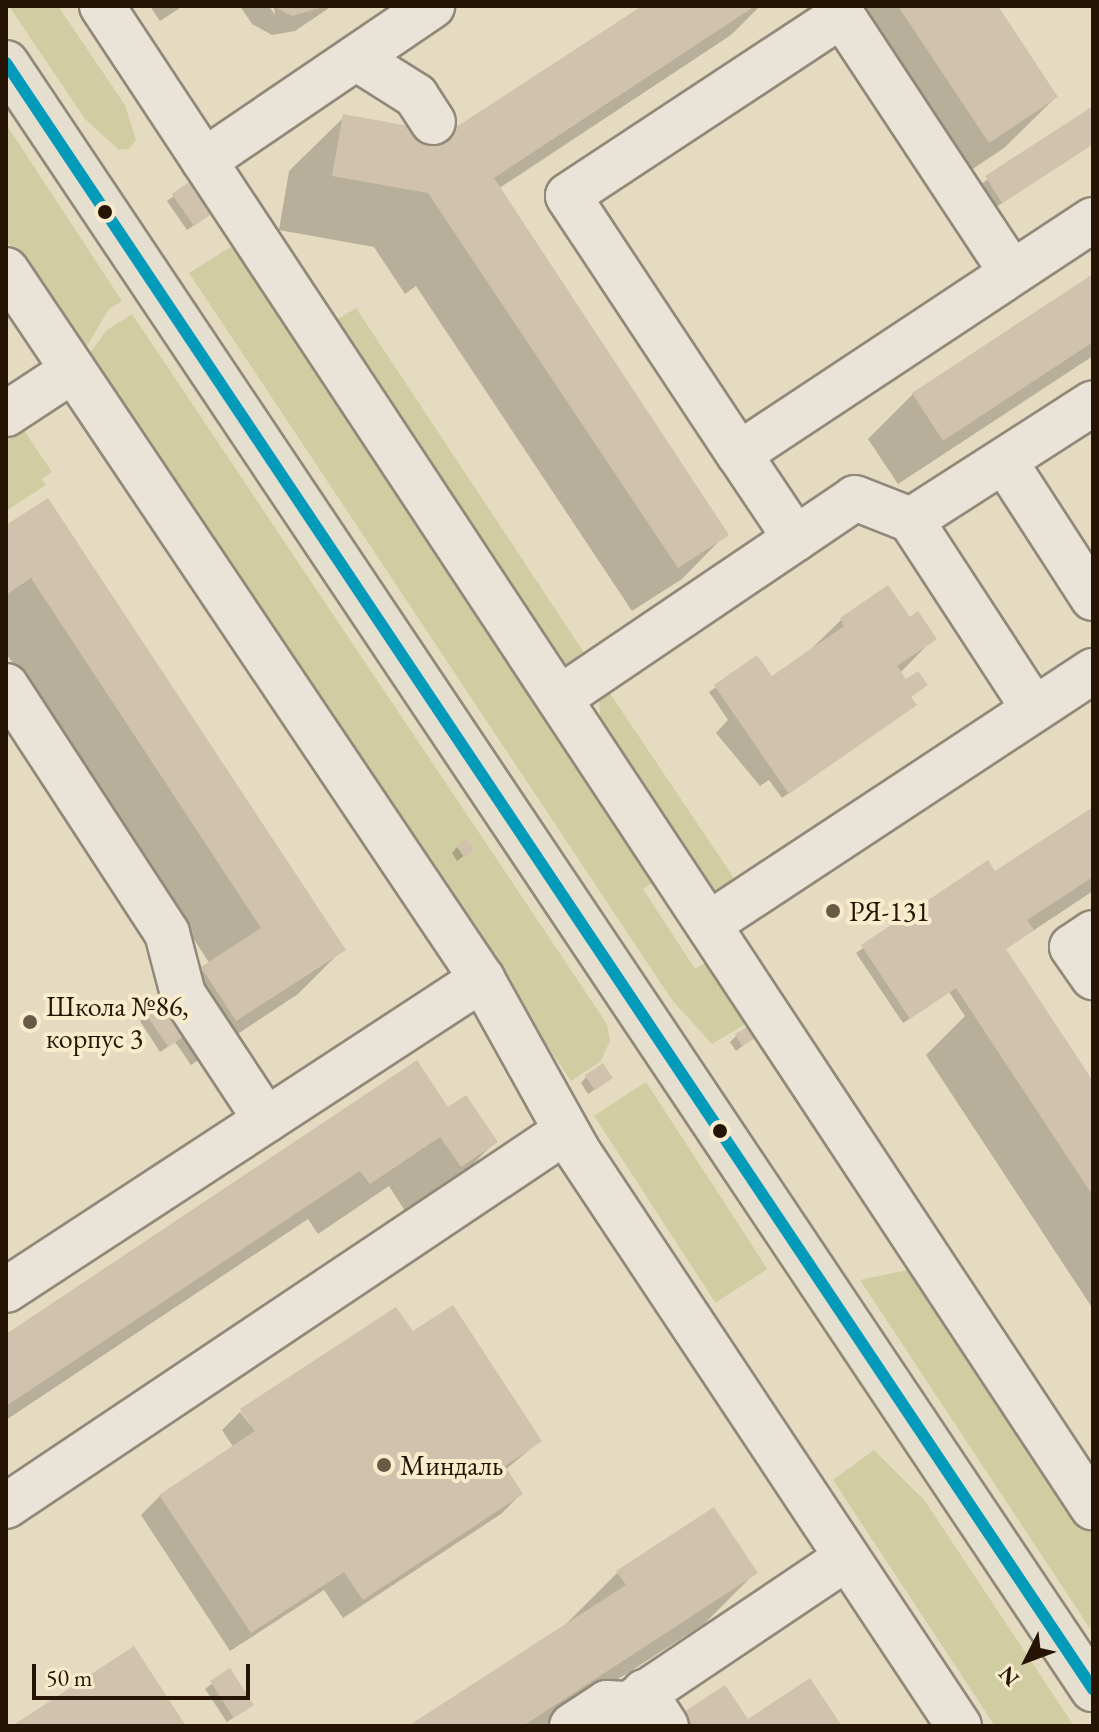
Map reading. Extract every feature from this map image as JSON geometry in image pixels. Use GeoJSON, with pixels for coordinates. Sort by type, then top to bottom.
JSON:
{"type":"FeatureCollection","features":[{"type":"Feature","properties":{"kind":"main road"},"geometry":{"type":"LineString","coordinates":[[6,63],[1093,1689]]}},
{"type":"Feature","properties":{"kind":"street"},"geometry":{"type":"LineString","coordinates":[[102,6],[709,924],[1080,1460],[1093,1508]]}},
{"type":"Feature","properties":{"kind":"street"},"geometry":{"type":"LineString","coordinates":[[204,161],[432,6]]}},
{"type":"Feature","properties":{"kind":"street"},"geometry":{"type":"LineString","coordinates":[[796,539],[568,196],[838,11],[1012,273]]}},
{"type":"Feature","properties":{"kind":"street"},"geometry":{"type":"LineString","coordinates":[[356,58],[416,96],[433,122]]}},
{"type":"Feature","properties":{"kind":"street"},"geometry":{"type":"LineString","coordinates":[[739,454],[1093,220]]}},
{"type":"Feature","properties":{"kind":"street"},"geometry":{"type":"LineString","coordinates":[[6,270],[482,979],[566,1131],[959,1726]]}},
{"type":"Feature","properties":{"kind":"street"},"geometry":{"type":"LineString","coordinates":[[6,414],[73,370]]}},
{"type":"Feature","properties":{"kind":"street"},"geometry":{"type":"LineString","coordinates":[[911,520],[1093,403]]}},
{"type":"Feature","properties":{"kind":"street"},"geometry":{"type":"LineString","coordinates":[[1005,462],[1093,598]]}},
{"type":"Feature","properties":{"kind":"street"},"geometry":{"type":"LineString","coordinates":[[560,698],[855,498],[911,520],[1034,709]]}},
{"type":"Feature","properties":{"kind":"street"},"geometry":{"type":"LineString","coordinates":[[709,924],[1093,671]]}},
{"type":"Feature","properties":{"kind":"street"},"geometry":{"type":"LineString","coordinates":[[6,686],[167,933],[183,994],[266,1120]]}},
{"type":"Feature","properties":{"kind":"street"},"geometry":{"type":"LineString","coordinates":[[1093,933],[1072,947],[1093,977]]}},
{"type":"Feature","properties":{"kind":"street"},"geometry":{"type":"LineString","coordinates":[[6,1290],[482,979]]}},
{"type":"Feature","properties":{"kind":"street"},"geometry":{"type":"LineString","coordinates":[[6,1506],[566,1131]]}},
{"type":"Feature","properties":{"kind":"street"},"geometry":{"type":"LineString","coordinates":[[572,1726],[607,1703],[655,1709],[846,1558]]}},
{"type":"Feature","properties":{"kind":"shaded area"},"geometry":{"type":"Polygon","coordinates":[[[9,6],[58,6],[125,105],[136,140],[129,149],[119,150],[85,119],[9,6]]]}},
{"type":"Feature","properties":{"kind":"shaded area"},"geometry":{"type":"Polygon","coordinates":[[[6,124],[122,301],[109,309],[83,353],[6,239],[6,124]]]}},
{"type":"Feature","properties":{"kind":"shaded area"},"geometry":{"type":"Polygon","coordinates":[[[242,240],[663,875],[643,889],[695,969],[716,956],[757,1017],[712,1044],[672,1000],[189,273],[242,240]]]}},
{"type":"Feature","properties":{"kind":"shaded area"},"geometry":{"type":"Polygon","coordinates":[[[356,308],[589,660],[569,668],[564,663],[337,320],[356,308]]]}},
{"type":"Feature","properties":{"kind":"shaded area"},"geometry":{"type":"Polygon","coordinates":[[[132,314],[607,1024],[610,1041],[600,1062],[571,1081],[86,358],[107,330],[132,314]]]}},
{"type":"Feature","properties":{"kind":"shaded area"},"geometry":{"type":"Polygon","coordinates":[[[21,426],[52,472],[42,479],[46,485],[6,511],[6,437],[21,426]]]}},
{"type":"Feature","properties":{"kind":"shaded area"},"geometry":{"type":"Polygon","coordinates":[[[607,689],[742,890],[721,894],[714,890],[600,718],[599,694],[607,689]]]}},
{"type":"Feature","properties":{"kind":"shaded area"},"geometry":{"type":"Polygon","coordinates":[[[646,1082],[767,1269],[715,1303],[594,1116],[646,1082]]]}},
{"type":"Feature","properties":{"kind":"shaded area"},"geometry":{"type":"Polygon","coordinates":[[[922,1267],[1093,1526],[1093,1633],[860,1280],[922,1267]]]}},
{"type":"Feature","properties":{"kind":"shaded area"},"geometry":{"type":"Polygon","coordinates":[[[874,1450],[925,1501],[1074,1726],[995,1726],[833,1480],[874,1450]]]}},
{"type":"Feature","properties":{"kind":"building"},"geometry":{"type":"Polygon","coordinates":[[[273,6],[326,6],[292,16],[273,6]]]}},
{"type":"Feature","properties":{"kind":"building"},"geometry":{"type":"Polygon","coordinates":[[[642,6],[755,6],[494,178],[729,535],[678,568],[428,193],[332,176],[343,114],[447,133],[642,6]]]}},
{"type":"Feature","properties":{"kind":"building"},"geometry":{"type":"Polygon","coordinates":[[[898,6],[998,6],[1058,97],[989,143],[898,6]]]}},
{"type":"Feature","properties":{"kind":"building"},"geometry":{"type":"Polygon","coordinates":[[[1093,106],[1093,144],[1002,203],[985,176],[1093,106]]]}},
{"type":"Feature","properties":{"kind":"building"},"geometry":{"type":"Polygon","coordinates":[[[189,182],[211,214],[194,226],[172,194],[189,182]]]}},
{"type":"Feature","properties":{"kind":"building"},"geometry":{"type":"Polygon","coordinates":[[[1093,274],[1093,342],[943,441],[912,393],[1093,274]]]}},
{"type":"Feature","properties":{"kind":"building"},"geometry":{"type":"Polygon","coordinates":[[[48,498],[346,950],[236,1021],[201,967],[261,928],[31,578],[6,595],[6,525],[48,498]]]}},
{"type":"Feature","properties":{"kind":"building"},"geometry":{"type":"Polygon","coordinates":[[[888,585],[910,617],[918,611],[937,639],[897,666],[906,679],[918,671],[928,685],[911,697],[917,705],[789,794],[714,685],[757,655],[772,676],[844,626],[840,618],[888,585]]]}},
{"type":"Feature","properties":{"kind":"building"},"geometry":{"type":"Polygon","coordinates":[[[1093,807],[1093,877],[1027,920],[1034,930],[1006,949],[1093,1081],[1093,1196],[956,988],[910,1019],[861,945],[988,860],[995,871],[1093,807]]]}},
{"type":"Feature","properties":{"kind":"building"},"geometry":{"type":"Polygon","coordinates":[[[466,839],[474,850],[465,857],[456,846],[466,839]]]}},
{"type":"Feature","properties":{"kind":"building"},"geometry":{"type":"Polygon","coordinates":[[[166,999],[189,1033],[168,1047],[145,1013],[166,999]]]}},
{"type":"Feature","properties":{"kind":"building"},"geometry":{"type":"Polygon","coordinates":[[[747,1027],[754,1039],[742,1046],[735,1034],[747,1027]]]}},
{"type":"Feature","properties":{"kind":"building"},"geometry":{"type":"Polygon","coordinates":[[[417,1060],[448,1107],[466,1095],[498,1142],[461,1167],[440,1137],[370,1184],[360,1171],[6,1406],[6,1334],[417,1060]]]}},
{"type":"Feature","properties":{"kind":"building"},"geometry":{"type":"Polygon","coordinates":[[[603,1063],[613,1078],[595,1090],[585,1075],[603,1063]]]}},
{"type":"Feature","properties":{"kind":"building"},"geometry":{"type":"Polygon","coordinates":[[[453,1305],[542,1441],[505,1466],[523,1494],[363,1600],[344,1572],[251,1633],[159,1495],[255,1431],[240,1409],[396,1307],[413,1331],[453,1305]]]}},
{"type":"Feature","properties":{"kind":"building"},"geometry":{"type":"Polygon","coordinates":[[[714,1507],[758,1573],[523,1726],[408,1726],[626,1585],[616,1571],[714,1507]]]}},
{"type":"Feature","properties":{"kind":"building"},"geometry":{"type":"Polygon","coordinates":[[[134,1646],[186,1726],[12,1726],[134,1646]]]}},
{"type":"Feature","properties":{"kind":"building"},"geometry":{"type":"Polygon","coordinates":[[[230,1668],[254,1705],[234,1718],[210,1681],[230,1668]]]}},
{"type":"Feature","properties":{"kind":"building"},"geometry":{"type":"Polygon","coordinates":[[[810,1678],[842,1726],[693,1726],[684,1712],[725,1685],[748,1719],[810,1678]]]}},
{"type":"Feature","properties":{"kind":"transit line"},"geometry":{"type":"LineString","coordinates":[[6,63],[1093,1689]]}},
{"type":"Feature","properties":{"kind":"place","name":"РЯ-131"},"geometry":{"type":"Point","coordinates":[833,911]}},
{"type":"Feature","properties":{"kind":"place","name":"Школа №86, корпус 3"},"geometry":{"type":"Point","coordinates":[30,1022]}},
{"type":"Feature","properties":{"kind":"place","name":"Миндаль"},"geometry":{"type":"Point","coordinates":[384,1465]}}]}
